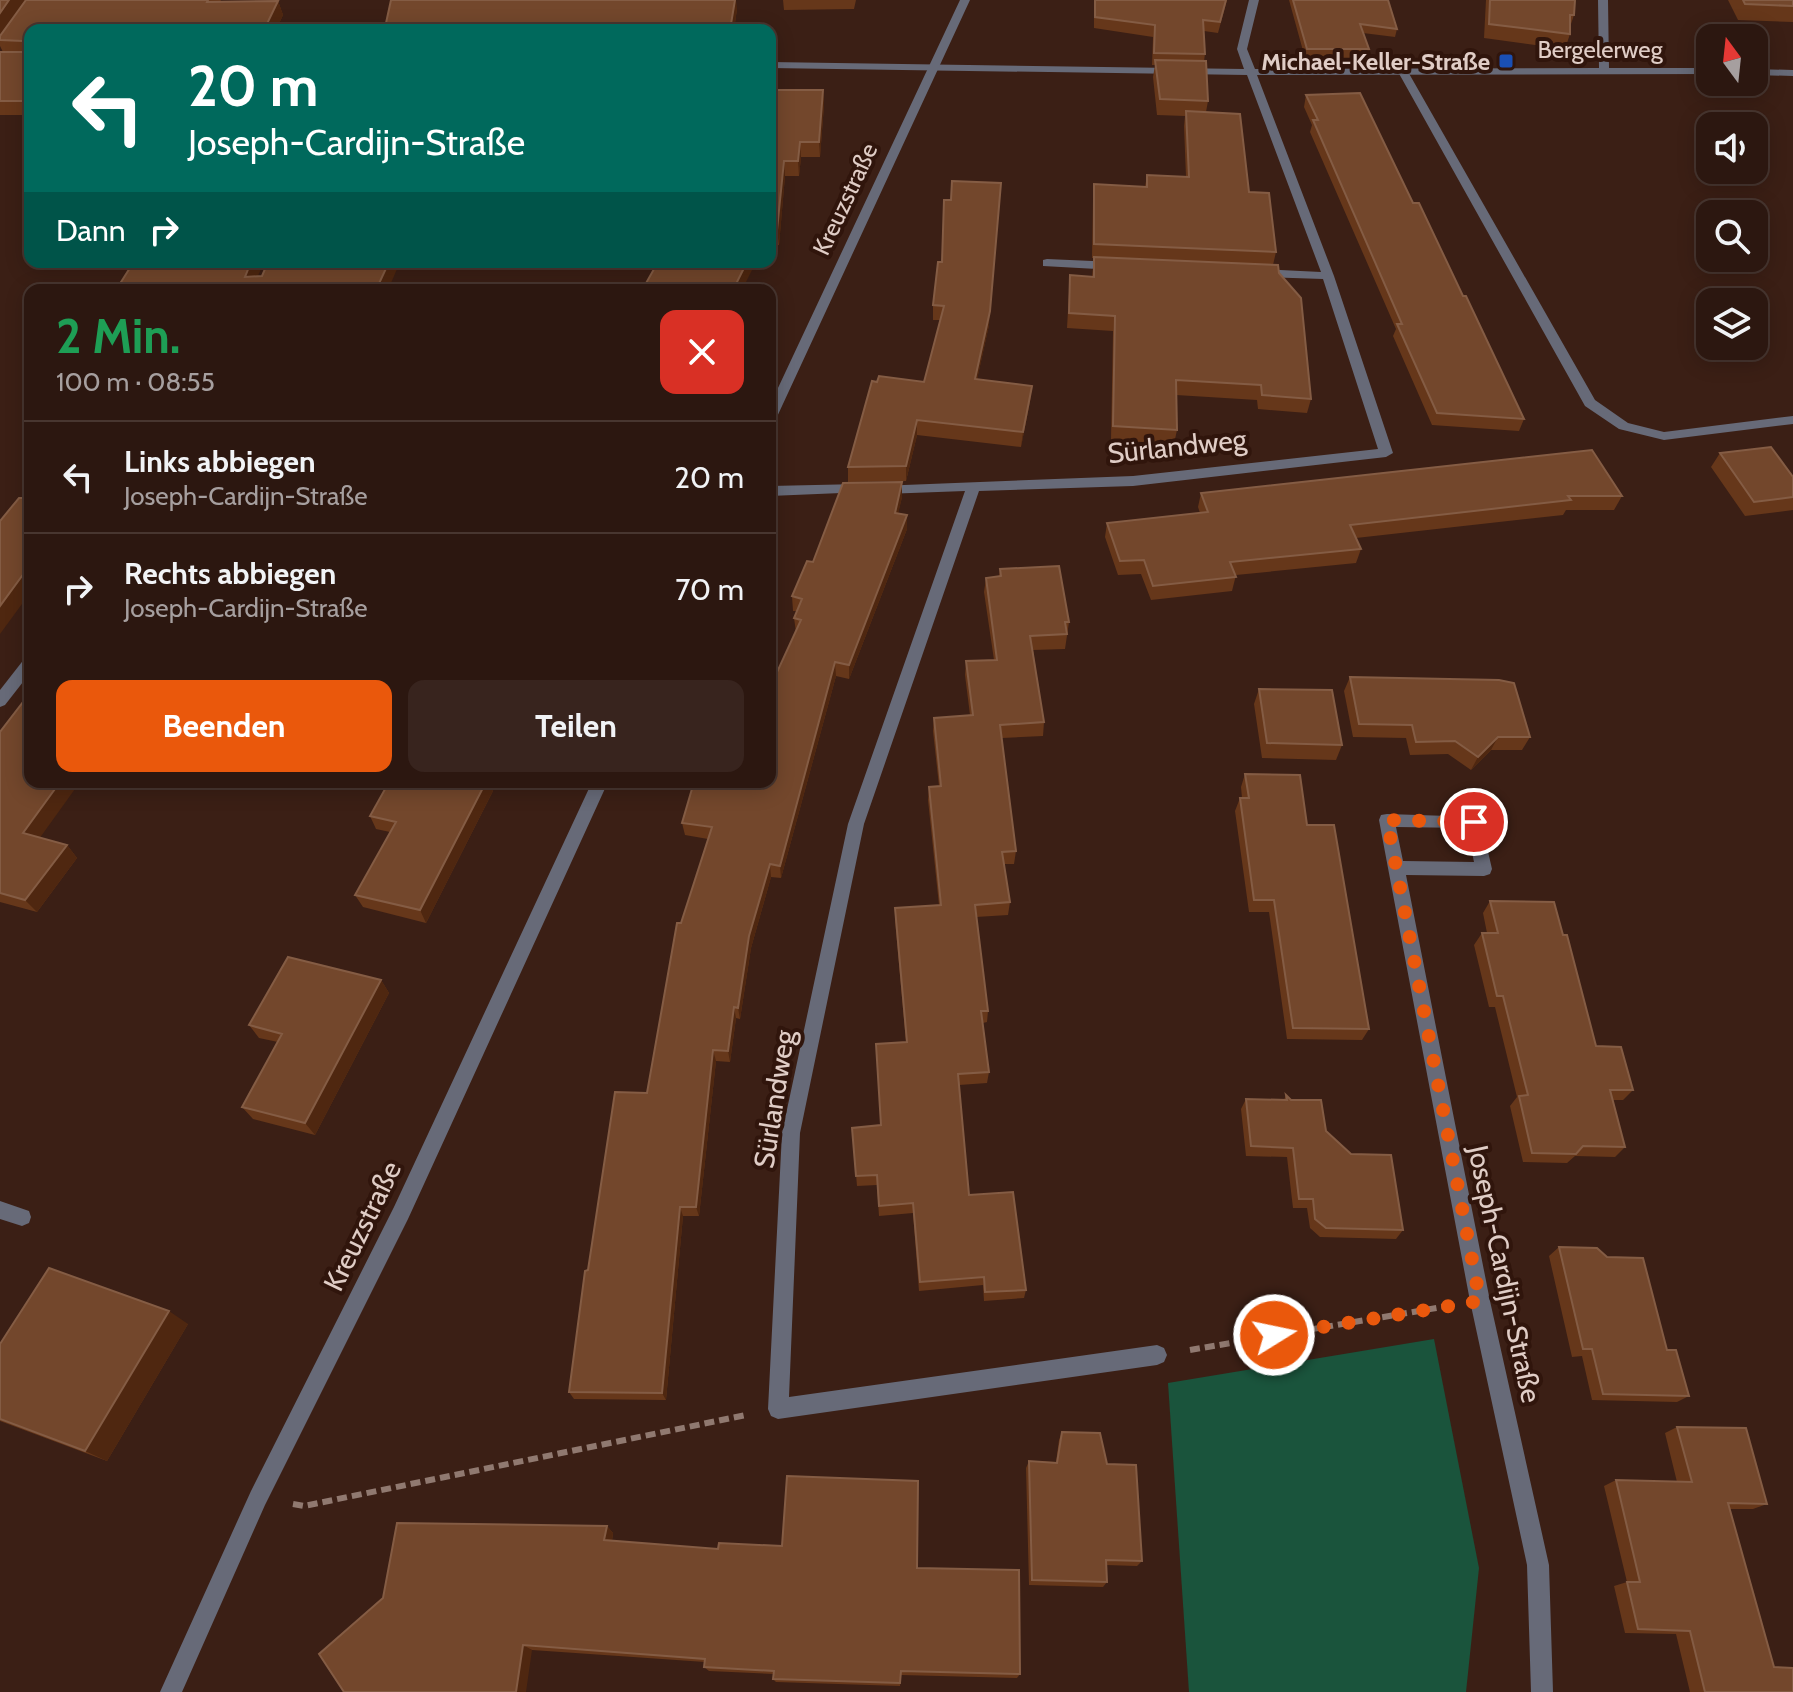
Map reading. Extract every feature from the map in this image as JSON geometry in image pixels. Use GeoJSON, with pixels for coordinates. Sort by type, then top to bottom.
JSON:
{"type":"FeatureCollection","features":[{"type":"Feature","properties":{"kind":"street","name":"Kreuzstraße"},"geometry":{"type":"LineString","coordinates":[[776,406],[965,0]]}},
{"type":"Feature","properties":{"kind":"street"},"geometry":{"type":"LineString","coordinates":[[1250,273],[1328,276],[1242,49],[1254,0]]}},
{"type":"Feature","properties":{"kind":"street"},"geometry":{"type":"LineString","coordinates":[[1603,0],[1604,70]]}},
{"type":"Feature","properties":{"kind":"street","name":"Bergelerweg"},"geometry":{"type":"LineString","coordinates":[[776,65],[1249,72],[1696,71]]}},
{"type":"Feature","properties":{"kind":"street"},"geometry":{"type":"LineString","coordinates":[[1402,70],[1590,403],[1624,426],[1664,436],[1793,420]]}},
{"type":"Feature","properties":{"kind":"street"},"geometry":{"type":"LineString","coordinates":[[1768,72],[1793,73]]}},
{"type":"Feature","properties":{"kind":"street"},"geometry":{"type":"LineString","coordinates":[[1047,263],[1125,267]]}},
{"type":"Feature","properties":{"kind":"street","name":"Sürlandweg"},"geometry":{"type":"LineString","coordinates":[[776,491],[973,488],[1133,481],[1386,453],[1328,276]]}},
{"type":"Feature","properties":{"kind":"street","name":"Sürlandweg"},"geometry":{"type":"LineString","coordinates":[[778,1409],[791,1133],[856,824],[973,488]]}},
{"type":"Feature","properties":{"kind":"street"},"geometry":{"type":"LineString","coordinates":[[0,701],[24,670]]}},
{"type":"Feature","properties":{"kind":"street","name":"Kreuzstraße"},"geometry":{"type":"LineString","coordinates":[[171,1692],[258,1498],[401,1213],[597,788]]}},
{"type":"Feature","properties":{"kind":"street","name":"Joseph-Cardijn-Straße"},"geometry":{"type":"LineString","coordinates":[[1396,868],[1484,869],[1474,822],[1387,820],[1396,868],[1480,1301],[1538,1565],[1542,1692]]}},
{"type":"Feature","properties":{"kind":"street"},"geometry":{"type":"LineString","coordinates":[[0,1210],[22,1217]]}},
{"type":"Feature","properties":{"kind":"street"},"geometry":{"type":"LineString","coordinates":[[778,1409],[1157,1355]]}},
{"type":"Feature","properties":{"kind":"path"},"geometry":{"type":"LineString","coordinates":[[1157,1355],[1480,1301]]}},
{"type":"Feature","properties":{"kind":"path"},"geometry":{"type":"LineString","coordinates":[[258,1498],[304,1506],[778,1409]]}},
{"type":"Feature","properties":{"kind":"green space"},"geometry":{"type":"Polygon","coordinates":[[[1434,1339],[1479,1568],[1466,1692],[1189,1692],[1168,1383],[1434,1339]]]}},
{"type":"Feature","properties":{"kind":"building"},"geometry":{"type":"Polygon","coordinates":[[[0,0],[9,0],[0,13],[0,0]]]}},
{"type":"Feature","properties":{"kind":"building"},"geometry":{"type":"Polygon","coordinates":[[[26,0],[278,1],[267,24],[24,24],[24,46],[23,41],[0,40],[26,0]]]}},
{"type":"Feature","properties":{"kind":"building"},"geometry":{"type":"Polygon","coordinates":[[[391,0],[735,0],[731,24],[386,23],[391,0]]]}},
{"type":"Feature","properties":{"kind":"building"},"geometry":{"type":"Polygon","coordinates":[[[1095,0],[1226,0],[1220,22],[1203,20],[1205,54],[1154,53],[1155,25],[1095,17],[1095,0]]]}},
{"type":"Feature","properties":{"kind":"building"},"geometry":{"type":"Polygon","coordinates":[[[1293,0],[1388,0],[1397,29],[1360,24],[1369,49],[1307,49],[1293,0]]]}},
{"type":"Feature","properties":{"kind":"building"},"geometry":{"type":"Polygon","coordinates":[[[1490,0],[1575,0],[1574,15],[1570,15],[1570,34],[1489,24],[1490,0]]]}},
{"type":"Feature","properties":{"kind":"building"},"geometry":{"type":"Polygon","coordinates":[[[1743,0],[1793,0],[1793,6],[1745,4],[1743,0]]]}},
{"type":"Feature","properties":{"kind":"building"},"geometry":{"type":"Polygon","coordinates":[[[0,52],[24,52],[24,101],[0,101],[0,52]]]}},
{"type":"Feature","properties":{"kind":"building"},"geometry":{"type":"Polygon","coordinates":[[[1155,60],[1206,61],[1208,101],[1160,99],[1155,60]]]}},
{"type":"Feature","properties":{"kind":"building"},"geometry":{"type":"Polygon","coordinates":[[[776,90],[823,90],[819,142],[800,142],[798,161],[784,161],[777,230],[776,90]]]}},
{"type":"Feature","properties":{"kind":"building"},"geometry":{"type":"Polygon","coordinates":[[[1360,93],[1413,203],[1419,203],[1463,296],[1466,296],[1524,419],[1437,413],[1397,324],[1402,324],[1313,120],[1318,120],[1306,95],[1360,93]]]}},
{"type":"Feature","properties":{"kind":"building"},"geometry":{"type":"Polygon","coordinates":[[[1186,111],[1240,114],[1249,192],[1269,193],[1276,252],[1094,244],[1094,184],[1147,187],[1147,175],[1189,177],[1186,111]]]}},
{"type":"Feature","properties":{"kind":"building"},"geometry":{"type":"Polygon","coordinates":[[[952,181],[1001,183],[990,311],[975,379],[1032,386],[1023,432],[917,420],[906,466],[848,467],[872,381],[877,382],[879,376],[924,382],[944,306],[933,305],[938,262],[942,262],[944,200],[951,200],[952,181]]]}},
{"type":"Feature","properties":{"kind":"building"},"geometry":{"type":"Polygon","coordinates":[[[1094,257],[1278,265],[1279,273],[1301,298],[1311,399],[1262,395],[1261,385],[1176,380],[1177,430],[1113,426],[1115,316],[1069,313],[1070,275],[1094,277],[1094,257]]]}},
{"type":"Feature","properties":{"kind":"building"},"geometry":{"type":"Polygon","coordinates":[[[130,268],[249,268],[245,277],[262,276],[265,268],[386,268],[379,284],[120,284],[130,268]]]}},
{"type":"Feature","properties":{"kind":"building"},"geometry":{"type":"Polygon","coordinates":[[[655,268],[744,268],[736,284],[646,284],[655,268]]]}},
{"type":"Feature","properties":{"kind":"building"},"geometry":{"type":"Polygon","coordinates":[[[1771,447],[1793,477],[1793,497],[1754,502],[1720,453],[1771,447]]]}},
{"type":"Feature","properties":{"kind":"building"},"geometry":{"type":"Polygon","coordinates":[[[1592,450],[1622,496],[1568,496],[1571,500],[1350,525],[1361,549],[1230,562],[1236,577],[1153,586],[1144,560],[1120,561],[1107,523],[1208,512],[1201,493],[1592,450]]]}},
{"type":"Feature","properties":{"kind":"building"},"geometry":{"type":"Polygon","coordinates":[[[902,482],[895,513],[907,515],[849,665],[835,662],[780,866],[770,864],[749,936],[728,1051],[713,1050],[696,1207],[680,1207],[662,1393],[569,1392],[585,1271],[588,1270],[615,1092],[647,1093],[677,923],[681,923],[712,827],[682,823],[692,788],[776,788],[776,674],[801,620],[794,618],[802,599],[792,596],[807,561],[813,562],[843,483],[902,482]]]}},
{"type":"Feature","properties":{"kind":"building"},"geometry":{"type":"Polygon","coordinates":[[[19,498],[24,498],[24,573],[0,606],[0,521],[19,498]]]}},
{"type":"Feature","properties":{"kind":"building"},"geometry":{"type":"Polygon","coordinates":[[[1059,566],[1069,622],[1065,622],[1067,634],[1030,636],[1044,722],[1000,725],[1016,851],[1002,852],[1010,902],[975,905],[988,1011],[981,1011],[989,1072],[958,1074],[969,1195],[1013,1192],[1026,1290],[985,1292],[984,1277],[920,1282],[913,1203],[879,1206],[877,1175],[856,1176],[852,1128],[881,1125],[876,1044],[907,1042],[895,908],[941,905],[929,787],[941,786],[934,718],[973,715],[966,661],[997,660],[986,578],[1001,576],[1000,569],[1059,566]]]}},
{"type":"Feature","properties":{"kind":"building"},"geometry":{"type":"Polygon","coordinates":[[[1350,677],[1499,680],[1514,683],[1530,737],[1498,737],[1478,757],[1455,741],[1416,742],[1412,725],[1359,724],[1350,677]]]}},
{"type":"Feature","properties":{"kind":"building"},"geometry":{"type":"Polygon","coordinates":[[[1259,689],[1332,690],[1342,745],[1267,743],[1259,689]]]}},
{"type":"Feature","properties":{"kind":"building"},"geometry":{"type":"Polygon","coordinates":[[[24,701],[24,788],[56,788],[23,833],[67,845],[25,900],[0,893],[0,732],[24,701]]]}},
{"type":"Feature","properties":{"kind":"building"},"geometry":{"type":"Polygon","coordinates":[[[1245,774],[1300,775],[1307,825],[1334,825],[1369,1029],[1293,1028],[1274,900],[1254,900],[1240,798],[1249,798],[1245,774]]]}},
{"type":"Feature","properties":{"kind":"building"},"geometry":{"type":"Polygon","coordinates":[[[386,788],[483,788],[420,910],[355,895],[396,822],[370,816],[386,788]]]}},
{"type":"Feature","properties":{"kind":"building"},"geometry":{"type":"Polygon","coordinates":[[[1490,901],[1554,902],[1563,935],[1567,935],[1596,1046],[1621,1047],[1633,1090],[1610,1090],[1625,1147],[1583,1146],[1576,1154],[1532,1153],[1519,1096],[1528,1095],[1503,996],[1497,996],[1482,933],[1498,933],[1490,901]]]}},
{"type":"Feature","properties":{"kind":"building"},"geometry":{"type":"Polygon","coordinates":[[[288,957],[381,980],[305,1123],[242,1107],[282,1034],[249,1025],[288,957]]]}},
{"type":"Feature","properties":{"kind":"building"},"geometry":{"type":"Polygon","coordinates":[[[1286,1095],[1291,1100],[1321,1100],[1326,1131],[1351,1154],[1391,1155],[1403,1230],[1326,1228],[1315,1219],[1313,1199],[1299,1199],[1293,1148],[1251,1146],[1246,1099],[1287,1100],[1286,1095]]]}},
{"type":"Feature","properties":{"kind":"building"},"geometry":{"type":"Polygon","coordinates":[[[1559,1247],[1597,1248],[1607,1257],[1643,1258],[1667,1350],[1676,1350],[1689,1396],[1603,1394],[1592,1349],[1583,1349],[1559,1247]]]}},
{"type":"Feature","properties":{"kind":"building"},"geometry":{"type":"Polygon","coordinates":[[[49,1268],[169,1311],[85,1451],[0,1419],[0,1344],[49,1268]]]}},
{"type":"Feature","properties":{"kind":"building"},"geometry":{"type":"Polygon","coordinates":[[[1677,1427],[1746,1428],[1767,1504],[1728,1503],[1774,1667],[1793,1668],[1793,1692],[1705,1692],[1690,1631],[1638,1629],[1627,1582],[1640,1582],[1616,1480],[1692,1482],[1677,1427]]]}},
{"type":"Feature","properties":{"kind":"building"},"geometry":{"type":"Polygon","coordinates":[[[1062,1432],[1100,1433],[1107,1464],[1136,1465],[1142,1561],[1106,1560],[1107,1582],[1032,1580],[1029,1461],[1057,1463],[1062,1432]]]}},
{"type":"Feature","properties":{"kind":"building"},"geometry":{"type":"Polygon","coordinates":[[[787,1476],[918,1481],[917,1568],[1019,1570],[1020,1674],[901,1671],[900,1683],[773,1679],[774,1671],[704,1667],[705,1659],[523,1645],[516,1692],[344,1692],[319,1654],[383,1598],[397,1523],[607,1526],[604,1540],[718,1549],[719,1543],[782,1546],[787,1476]]]}},
{"type":"Feature","properties":{"kind":"place","name":"Michael-Keller-Straße"},"geometry":{"type":"Point","coordinates":[1506,61]}},
{"type":"Feature","properties":{"kind":"route"},"geometry":{"type":"LineString","coordinates":[[1274,1335],[1480,1301],[1387,820],[1474,822]]}}]}
